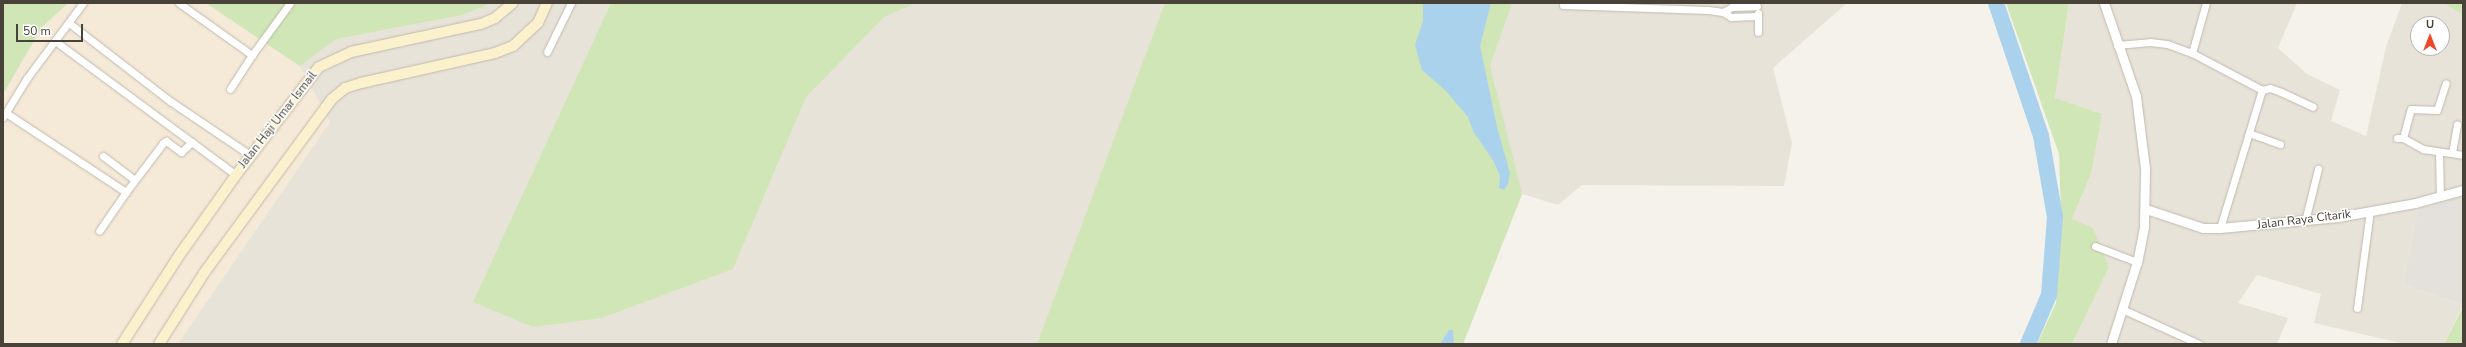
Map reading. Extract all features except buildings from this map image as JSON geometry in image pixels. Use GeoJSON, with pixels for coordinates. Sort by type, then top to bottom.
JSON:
{"type":"FeatureCollection","features":[{"type":"Feature","properties":{"kind":"main road","name":"Jalan Haji Umar Ismail"},"geometry":{"type":"LineString","coordinates":[[122,344],[178,257],[250,155],[319,67],[352,52],[481,24],[495,18],[512,3]]}},
{"type":"Feature","properties":{"kind":"main road"},"geometry":{"type":"LineString","coordinates":[[159,344],[204,273],[332,99],[346,88],[361,83],[495,53],[513,46],[538,23],[547,3]]}},
{"type":"Feature","properties":{"kind":"street"},"geometry":{"type":"LineString","coordinates":[[83,3],[27,78],[5,115],[126,192]]}},
{"type":"Feature","properties":{"kind":"street"},"geometry":{"type":"LineString","coordinates":[[179,3],[252,55]]}},
{"type":"Feature","properties":{"kind":"street"},"geometry":{"type":"LineString","coordinates":[[230,89],[252,55],[290,3]]}},
{"type":"Feature","properties":{"kind":"street"},"geometry":{"type":"LineString","coordinates":[[547,52],[571,3]]}},
{"type":"Feature","properties":{"kind":"street"},"geometry":{"type":"LineString","coordinates":[[2104,3],[2117,45],[2136,96],[2140,118],[2146,209],[2137,262],[2112,344]]}},
{"type":"Feature","properties":{"kind":"street"},"geometry":{"type":"LineString","coordinates":[[2192,53],[2206,3]]}},
{"type":"Feature","properties":{"kind":"street"},"geometry":{"type":"LineString","coordinates":[[1563,5],[1723,12],[1731,17],[1758,16]]}},
{"type":"Feature","properties":{"kind":"street"},"geometry":{"type":"LineString","coordinates":[[1723,12],[1732,7],[1757,5],[1758,32]]}},
{"type":"Feature","properties":{"kind":"street"},"geometry":{"type":"LineString","coordinates":[[69,23],[170,101],[250,155]]}},
{"type":"Feature","properties":{"kind":"street"},"geometry":{"type":"LineString","coordinates":[[55,41],[236,175]]}},
{"type":"Feature","properties":{"kind":"street"},"geometry":{"type":"LineString","coordinates":[[2117,45],[2156,43],[2192,53],[2262,90],[2270,88],[2313,108]]}},
{"type":"Feature","properties":{"kind":"street"},"geometry":{"type":"LineString","coordinates":[[2446,83],[2437,110],[2411,109],[2400,138],[2423,149],[2463,155]]}},
{"type":"Feature","properties":{"kind":"street"},"geometry":{"type":"LineString","coordinates":[[2220,228],[2262,90]]}},
{"type":"Feature","properties":{"kind":"street"},"geometry":{"type":"LineString","coordinates":[[2452,153],[2457,124]]}},
{"type":"Feature","properties":{"kind":"street"},"geometry":{"type":"LineString","coordinates":[[2249,132],[2280,144]]}},
{"type":"Feature","properties":{"kind":"street"},"geometry":{"type":"LineString","coordinates":[[99,231],[134,179],[164,141],[181,152],[192,142]]}},
{"type":"Feature","properties":{"kind":"street"},"geometry":{"type":"LineString","coordinates":[[2439,152],[2440,197]]}},
{"type":"Feature","properties":{"kind":"street"},"geometry":{"type":"LineString","coordinates":[[103,156],[134,179]]}},
{"type":"Feature","properties":{"kind":"street"},"geometry":{"type":"LineString","coordinates":[[2305,221],[2318,169]]}},
{"type":"Feature","properties":{"kind":"street","name":"Jalan Raya Citarik"},"geometry":{"type":"LineString","coordinates":[[2146,209],[2203,228],[2220,228],[2305,221],[2370,211],[2440,197],[2463,190]]}},
{"type":"Feature","properties":{"kind":"street"},"geometry":{"type":"LineString","coordinates":[[2357,308],[2370,211]]}},
{"type":"Feature","properties":{"kind":"street"},"geometry":{"type":"LineString","coordinates":[[2095,246],[2137,262]]}},
{"type":"Feature","properties":{"kind":"street"},"geometry":{"type":"LineString","coordinates":[[2122,309],[2199,344]]}},
{"type":"Feature","properties":{"kind":"shaded area"},"geometry":{"type":"Polygon","coordinates":[[[3,3],[1847,3],[1773,68],[1792,143],[1784,186],[1582,185],[1558,205],[1522,194],[1463,344],[3,344],[3,3]]]}},
{"type":"Feature","properties":{"kind":"shaded area"},"geometry":{"type":"Polygon","coordinates":[[[68,3],[206,3],[300,66],[330,122],[178,344],[3,344],[3,94],[42,27],[68,3]]]}},
{"type":"Feature","properties":{"kind":"shaded area"},"geometry":{"type":"Polygon","coordinates":[[[2069,3],[2297,3],[2278,48],[2307,74],[2340,90],[2331,121],[2366,136],[2386,47],[2402,3],[2443,3],[2463,15],[2463,195],[2418,208],[2403,285],[2463,305],[2444,344],[2405,344],[2314,323],[2321,294],[2257,275],[2238,303],[2288,318],[2277,344],[2201,344],[2185,336],[2182,344],[2072,344],[2109,267],[2072,219],[2091,174],[2055,98],[2069,3]]]}},
{"type":"Feature","properties":{"kind":"shaded area"},"geometry":{"type":"Polygon","coordinates":[[[2463,195],[2463,305],[2403,285],[2418,208],[2463,195]]]}},
{"type":"Feature","properties":{"kind":"green space"},"geometry":{"type":"Polygon","coordinates":[[[3,3],[68,3],[42,27],[3,94],[3,3]]]}},
{"type":"Feature","properties":{"kind":"green space"},"geometry":{"type":"Polygon","coordinates":[[[206,3],[492,3],[462,15],[336,39],[300,66],[206,3]]]}},
{"type":"Feature","properties":{"kind":"green space"},"geometry":{"type":"Polygon","coordinates":[[[611,3],[916,3],[884,17],[806,97],[733,269],[602,318],[533,327],[473,302],[611,3]]]}},
{"type":"Feature","properties":{"kind":"green space"},"geometry":{"type":"Polygon","coordinates":[[[1165,3],[1512,3],[1490,66],[1522,194],[1463,344],[1037,344],[1165,3]]]}},
{"type":"Feature","properties":{"kind":"green space"},"geometry":{"type":"Polygon","coordinates":[[[2006,3],[2069,3],[2055,98],[2102,114],[2091,174],[2072,219],[2093,228],[2109,267],[2072,344],[2037,344],[2056,303],[2061,218],[2059,154],[2006,3]]]}},
{"type":"Feature","properties":{"kind":"green space"},"geometry":{"type":"Polygon","coordinates":[[[2443,3],[2463,3],[2463,15],[2443,3]]]}},
{"type":"Feature","properties":{"kind":"green space"},"geometry":{"type":"Polygon","coordinates":[[[2463,307],[2463,344],[2444,344],[2463,307]]]}},
{"type":"Feature","properties":{"kind":"water"},"geometry":{"type":"Polygon","coordinates":[[[1423,3],[1491,3],[1480,46],[1498,131],[1510,173],[1508,184],[1504,190],[1499,188],[1500,176],[1494,162],[1473,131],[1468,117],[1446,91],[1422,70],[1415,45],[1423,21],[1423,3]]]}},
{"type":"Feature","properties":{"kind":"water"},"geometry":{"type":"Polygon","coordinates":[[[1449,330],[1453,330],[1454,344],[1440,344],[1449,330]]]}},
{"type":"Feature","properties":{"kind":"waterway"},"geometry":{"type":"LineString","coordinates":[[1996,3],[2041,136],[2055,217],[2049,295],[2028,344]]}}]}
